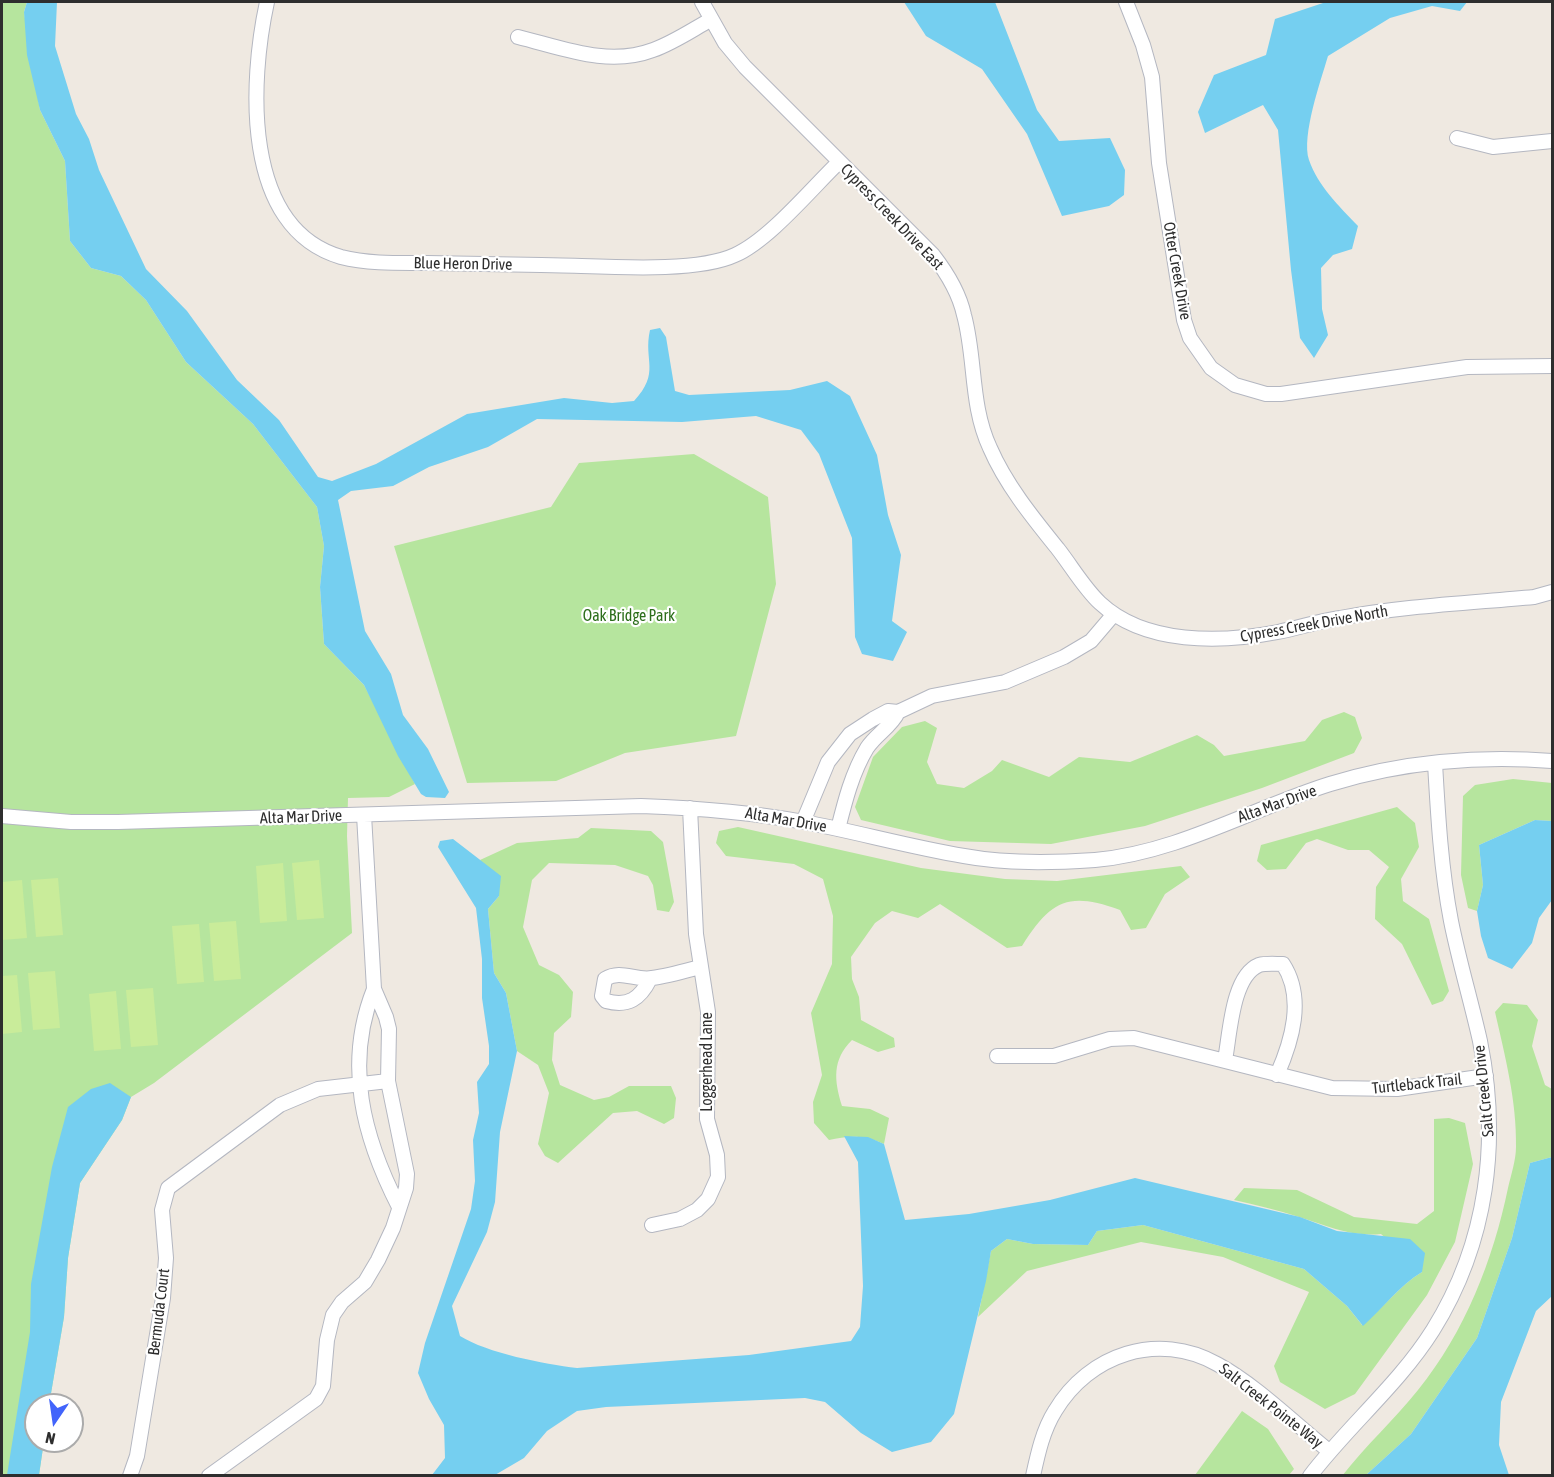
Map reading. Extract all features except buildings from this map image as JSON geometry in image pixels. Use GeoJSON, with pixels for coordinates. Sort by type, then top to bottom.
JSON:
{"type":"FeatureCollection","features":[{"type":"Feature","properties":{"kind":"street","name":"Blue Heron Drive"},"geometry":{"type":"LineString","coordinates":[[267,2],[257,62],[256,106],[264,166],[279,204],[296,229],[323,249],[339,256],[397,263],[643,266],[713,263],[735,255],[755,243],[839,162]]}},
{"type":"Feature","properties":{"kind":"street","name":"Cypress Creek Drive East"},"geometry":{"type":"LineString","coordinates":[[702,2],[711,20],[745,67],[933,255],[947,273],[965,315],[974,392],[989,447],[1028,511],[1099,602],[1114,614]]}},
{"type":"Feature","properties":{"kind":"street","name":"Otter Creek Drive"},"geometry":{"type":"LineString","coordinates":[[1126,2],[1143,45],[1152,77],[1159,163],[1184,320],[1199,354],[1222,377],[1250,391],[1281,394],[1467,367],[1552,366]]}},
{"type":"Feature","properties":{"kind":"street"},"geometry":{"type":"LineString","coordinates":[[518,37],[594,56],[618,58],[656,50],[711,20]]}},
{"type":"Feature","properties":{"kind":"street"},"geometry":{"type":"LineString","coordinates":[[1457,138],[1493,147],[1552,141]]}},
{"type":"Feature","properties":{"kind":"street","name":"Cypress Creek Drive North"},"geometry":{"type":"LineString","coordinates":[[1114,614],[1133,625],[1156,632],[1188,638],[1221,639],[1279,632],[1338,618],[1380,612],[1534,597],[1552,592]]}},
{"type":"Feature","properties":{"kind":"street"},"geometry":{"type":"LineString","coordinates":[[803,822],[816,784],[828,762],[850,734],[888,711],[898,712],[932,696],[1005,682],[1064,657],[1091,641],[1114,614]]}},
{"type":"Feature","properties":{"kind":"street"},"geometry":{"type":"LineString","coordinates":[[838,829],[857,765],[868,746],[879,732],[893,722],[898,712]]}},
{"type":"Feature","properties":{"kind":"street","name":"Alta Mar Drive"},"geometry":{"type":"LineString","coordinates":[[2,816],[71,822],[118,822],[418,815],[641,806],[690,808],[803,822],[965,856],[1042,862],[1098,860],[1174,842],[1330,784],[1385,770],[1481,759],[1552,761]]}},
{"type":"Feature","properties":{"kind":"street","name":"Salt Creek Drive"},"geometry":{"type":"LineString","coordinates":[[1310,1476],[1329,1451],[1414,1357],[1434,1329],[1466,1263],[1479,1222],[1490,1160],[1491,1122],[1486,1076],[1444,875],[1435,763]]}},
{"type":"Feature","properties":{"kind":"street","name":"Loggerhead Lane"},"geometry":{"type":"LineString","coordinates":[[652,1225],[680,1219],[697,1210],[708,1199],[718,1177],[717,1155],[707,1119],[708,1012],[700,967],[690,808]]}},
{"type":"Feature","properties":{"kind":"street"},"geometry":{"type":"LineString","coordinates":[[209,1476],[316,1399],[323,1386],[327,1340],[333,1315],[342,1302],[365,1282],[393,1228],[406,1188],[407,1174],[388,1081],[389,1029],[374,989],[364,815]]}},
{"type":"Feature","properties":{"kind":"street"},"geometry":{"type":"LineString","coordinates":[[1225,1060],[1239,986],[1245,975],[1259,966],[1283,964],[1292,979],[1295,1002],[1289,1047],[1277,1075]]}},
{"type":"Feature","properties":{"kind":"street"},"geometry":{"type":"LineString","coordinates":[[650,979],[700,967]]}},
{"type":"Feature","properties":{"kind":"street"},"geometry":{"type":"LineString","coordinates":[[374,989],[362,1028],[358,1085],[382,1171],[399,1207]]}},
{"type":"Feature","properties":{"kind":"street","name":"Turtleback Trail"},"geometry":{"type":"LineString","coordinates":[[997,1056],[1054,1056],[1122,1037],[1225,1060],[1323,1086],[1360,1090],[1397,1089],[1486,1076]]}},
{"type":"Feature","properties":{"kind":"street","name":"Bermuda Court"},"geometry":{"type":"LineString","coordinates":[[130,1476],[137,1456],[163,1298],[166,1258],[162,1210],[168,1188],[280,1106],[318,1089],[388,1081]]}},
{"type":"Feature","properties":{"kind":"street","name":"Salt Creek Pointe Way"},"geometry":{"type":"LineString","coordinates":[[1033,1476],[1047,1426],[1069,1391],[1084,1375],[1112,1358],[1155,1348],[1191,1353],[1222,1367],[1329,1451]]}},
{"type":"Feature","properties":{"kind":"green space"},"geometry":{"type":"Polygon","coordinates":[[[2,2],[27,2],[24,12],[40,110],[65,161],[70,241],[91,268],[121,276],[146,300],[186,362],[253,424],[317,507],[324,546],[320,587],[324,644],[364,685],[415,784],[389,797],[348,798],[347,836],[352,933],[154,1083],[131,1097],[122,1120],[80,1183],[68,1258],[64,1317],[51,1393],[24,1393],[24,1453],[42,1453],[39,1475],[2,1476],[2,2]]]}},
{"type":"Feature","properties":{"kind":"green space","name":"Oak Bridge Park"},"geometry":{"type":"Polygon","coordinates":[[[694,454],[768,497],[776,584],[736,736],[625,753],[556,781],[467,783],[394,546],[551,507],[579,463],[694,454]]]}},
{"type":"Feature","properties":{"kind":"green space"},"geometry":{"type":"Polygon","coordinates":[[[1344,712],[1355,717],[1362,738],[1354,753],[1262,788],[1145,826],[1051,844],[950,841],[861,820],[855,807],[873,757],[902,727],[925,721],[937,728],[927,762],[937,784],[964,788],[992,771],[1002,760],[1049,777],[1079,757],[1130,762],[1197,735],[1214,745],[1224,756],[1305,741],[1322,720],[1344,712]]]}},
{"type":"Feature","properties":{"kind":"green space"},"geometry":{"type":"Polygon","coordinates":[[[1513,779],[1552,783],[1552,821],[1535,820],[1479,845],[1483,885],[1477,911],[1468,908],[1461,875],[1463,796],[1475,785],[1513,779]]]}},
{"type":"Feature","properties":{"kind":"green space"},"geometry":{"type":"Polygon","coordinates":[[[1397,807],[1415,823],[1419,847],[1401,879],[1403,901],[1429,919],[1449,991],[1443,1001],[1432,1005],[1402,944],[1375,919],[1376,887],[1389,867],[1369,850],[1348,850],[1317,839],[1306,843],[1286,869],[1267,870],[1257,861],[1261,845],[1397,807]]]}},
{"type":"Feature","properties":{"kind":"green space"},"geometry":{"type":"Polygon","coordinates":[[[738,827],[921,868],[1005,879],[1057,881],[1181,866],[1190,877],[1165,894],[1146,928],[1131,930],[1120,910],[1086,901],[1062,904],[1042,919],[1022,946],[1007,948],[940,904],[918,918],[892,911],[875,923],[851,957],[852,979],[859,997],[861,1020],[894,1038],[895,1047],[878,1052],[852,1040],[841,1055],[836,1079],[842,1106],[870,1109],[889,1118],[884,1144],[857,1137],[829,1140],[814,1123],[813,1102],[822,1075],[811,1013],[832,964],[833,916],[823,879],[794,864],[726,856],[716,843],[719,831],[738,827]]]}},
{"type":"Feature","properties":{"kind":"green space"},"geometry":{"type":"Polygon","coordinates":[[[591,828],[651,831],[663,842],[674,902],[669,912],[657,910],[653,885],[648,876],[615,865],[549,863],[532,880],[523,927],[539,965],[559,975],[573,992],[571,1017],[554,1033],[552,1060],[560,1085],[594,1100],[609,1097],[629,1086],[671,1086],[676,1098],[674,1118],[664,1124],[637,1111],[613,1113],[558,1163],[545,1156],[538,1144],[549,1093],[538,1065],[517,1051],[506,993],[494,973],[488,909],[499,896],[480,860],[517,843],[578,838],[591,828]]]}},
{"type":"Feature","properties":{"kind":"green space"},"geometry":{"type":"Polygon","coordinates":[[[319,860],[324,918],[297,920],[292,863],[319,860]]]}},
{"type":"Feature","properties":{"kind":"green space"},"geometry":{"type":"Polygon","coordinates":[[[283,863],[287,921],[260,923],[256,866],[283,863]]]}},
{"type":"Feature","properties":{"kind":"green space"},"geometry":{"type":"Polygon","coordinates":[[[58,878],[63,935],[36,937],[31,880],[58,878]]]}},
{"type":"Feature","properties":{"kind":"green space"},"geometry":{"type":"Polygon","coordinates":[[[22,880],[27,938],[2,940],[2,882],[22,880]]]}},
{"type":"Feature","properties":{"kind":"green space"},"geometry":{"type":"Polygon","coordinates":[[[236,921],[241,979],[214,981],[209,923],[236,921]]]}},
{"type":"Feature","properties":{"kind":"green space"},"geometry":{"type":"Polygon","coordinates":[[[199,924],[204,982],[177,984],[172,926],[199,924]]]}},
{"type":"Feature","properties":{"kind":"green space"},"geometry":{"type":"Polygon","coordinates":[[[55,971],[60,1028],[33,1030],[28,973],[55,971]]]}},
{"type":"Feature","properties":{"kind":"green space"},"geometry":{"type":"Polygon","coordinates":[[[17,975],[22,1032],[2,1034],[2,976],[17,975]]]}},
{"type":"Feature","properties":{"kind":"green space"},"geometry":{"type":"Polygon","coordinates":[[[153,988],[158,1045],[131,1047],[126,990],[153,988]]]}},
{"type":"Feature","properties":{"kind":"green space"},"geometry":{"type":"Polygon","coordinates":[[[116,991],[121,1049],[94,1051],[89,994],[116,991]]]}},
{"type":"Feature","properties":{"kind":"green space"},"geometry":{"type":"Polygon","coordinates":[[[1503,1003],[1527,1005],[1538,1020],[1532,1046],[1545,1085],[1552,1089],[1552,1157],[1530,1163],[1512,1238],[1477,1338],[1411,1434],[1366,1475],[1342,1476],[1409,1401],[1435,1368],[1463,1320],[1494,1242],[1516,1152],[1512,1096],[1495,1012],[1503,1003]]]}},
{"type":"Feature","properties":{"kind":"green space"},"geometry":{"type":"Polygon","coordinates":[[[1449,1118],[1465,1123],[1473,1164],[1455,1242],[1427,1295],[1355,1394],[1325,1409],[1280,1382],[1274,1366],[1309,1292],[1223,1257],[1141,1242],[1027,1271],[978,1317],[991,1251],[1007,1239],[1033,1244],[1088,1245],[1097,1231],[1143,1225],[1304,1269],[1347,1306],[1362,1325],[1422,1272],[1381,1234],[1349,1232],[1234,1200],[1244,1188],[1297,1190],[1354,1217],[1417,1224],[1434,1211],[1434,1119],[1449,1118]]]}},
{"type":"Feature","properties":{"kind":"green space"},"geometry":{"type":"Polygon","coordinates":[[[1242,1411],[1268,1429],[1294,1469],[1289,1475],[1195,1475],[1242,1411]]]}},
{"type":"Feature","properties":{"kind":"water"},"geometry":{"type":"Polygon","coordinates":[[[27,2],[57,2],[55,46],[76,114],[89,139],[99,170],[146,269],[187,311],[237,380],[279,420],[318,477],[332,481],[376,464],[467,414],[564,398],[612,403],[634,401],[647,382],[649,374],[650,330],[660,328],[666,337],[675,391],[689,395],[790,390],[827,381],[850,396],[877,455],[888,515],[901,555],[892,621],[907,632],[893,661],[862,654],[855,637],[852,538],[819,454],[801,430],[756,416],[682,422],[537,419],[488,447],[429,467],[393,486],[351,491],[338,500],[365,631],[391,674],[403,715],[428,749],[449,792],[445,798],[426,797],[421,794],[398,756],[364,685],[324,644],[320,587],[324,546],[317,507],[253,424],[186,362],[146,300],[121,276],[91,268],[70,241],[65,161],[40,110],[27,55],[24,12],[27,2]]]}},
{"type":"Feature","properties":{"kind":"water"},"geometry":{"type":"Polygon","coordinates":[[[904,2],[995,2],[1037,110],[1059,141],[1110,138],[1125,170],[1124,195],[1109,206],[1062,216],[1027,134],[982,69],[926,36],[904,2]]]}},
{"type":"Feature","properties":{"kind":"water"},"geometry":{"type":"Polygon","coordinates":[[[1326,2],[1467,2],[1460,11],[1432,6],[1390,18],[1328,56],[1310,123],[1307,150],[1309,160],[1323,187],[1358,226],[1352,249],[1333,255],[1321,268],[1322,309],[1328,335],[1314,358],[1300,338],[1278,130],[1263,105],[1205,133],[1198,112],[1214,75],[1266,55],[1275,19],[1326,2]]]}},
{"type":"Feature","properties":{"kind":"water"},"geometry":{"type":"Polygon","coordinates":[[[1535,820],[1552,821],[1552,900],[1539,918],[1532,943],[1512,969],[1488,958],[1481,936],[1477,911],[1483,885],[1479,845],[1535,820]]]}},
{"type":"Feature","properties":{"kind":"water"},"geometry":{"type":"Polygon","coordinates":[[[453,839],[501,876],[499,896],[488,909],[494,973],[506,993],[517,1051],[500,1132],[495,1202],[487,1232],[452,1306],[460,1336],[471,1342],[516,1357],[577,1368],[749,1355],[851,1341],[860,1327],[863,1286],[858,1162],[844,1136],[868,1137],[884,1144],[905,1220],[969,1214],[1050,1200],[1135,1178],[1300,1217],[1337,1231],[1410,1239],[1425,1253],[1422,1272],[1398,1290],[1363,1326],[1347,1306],[1304,1269],[1143,1225],[1097,1231],[1088,1245],[1033,1244],[1007,1239],[991,1251],[954,1414],[931,1442],[892,1452],[861,1433],[825,1402],[805,1398],[606,1407],[577,1411],[547,1431],[524,1458],[495,1475],[432,1475],[445,1458],[444,1425],[418,1373],[425,1343],[471,1209],[475,1181],[473,1140],[479,1113],[477,1082],[489,1064],[476,908],[438,847],[440,841],[453,839]]]}},
{"type":"Feature","properties":{"kind":"water"},"geometry":{"type":"Polygon","coordinates":[[[110,1083],[131,1097],[122,1120],[80,1183],[68,1258],[64,1317],[51,1393],[24,1393],[24,1453],[42,1453],[39,1475],[7,1475],[30,1332],[31,1284],[52,1167],[68,1107],[91,1089],[110,1083]]]}},
{"type":"Feature","properties":{"kind":"water"},"geometry":{"type":"Polygon","coordinates":[[[1552,1157],[1552,1296],[1536,1311],[1501,1402],[1499,1445],[1509,1475],[1366,1475],[1411,1434],[1477,1338],[1512,1238],[1530,1163],[1552,1157]]]}}]}
